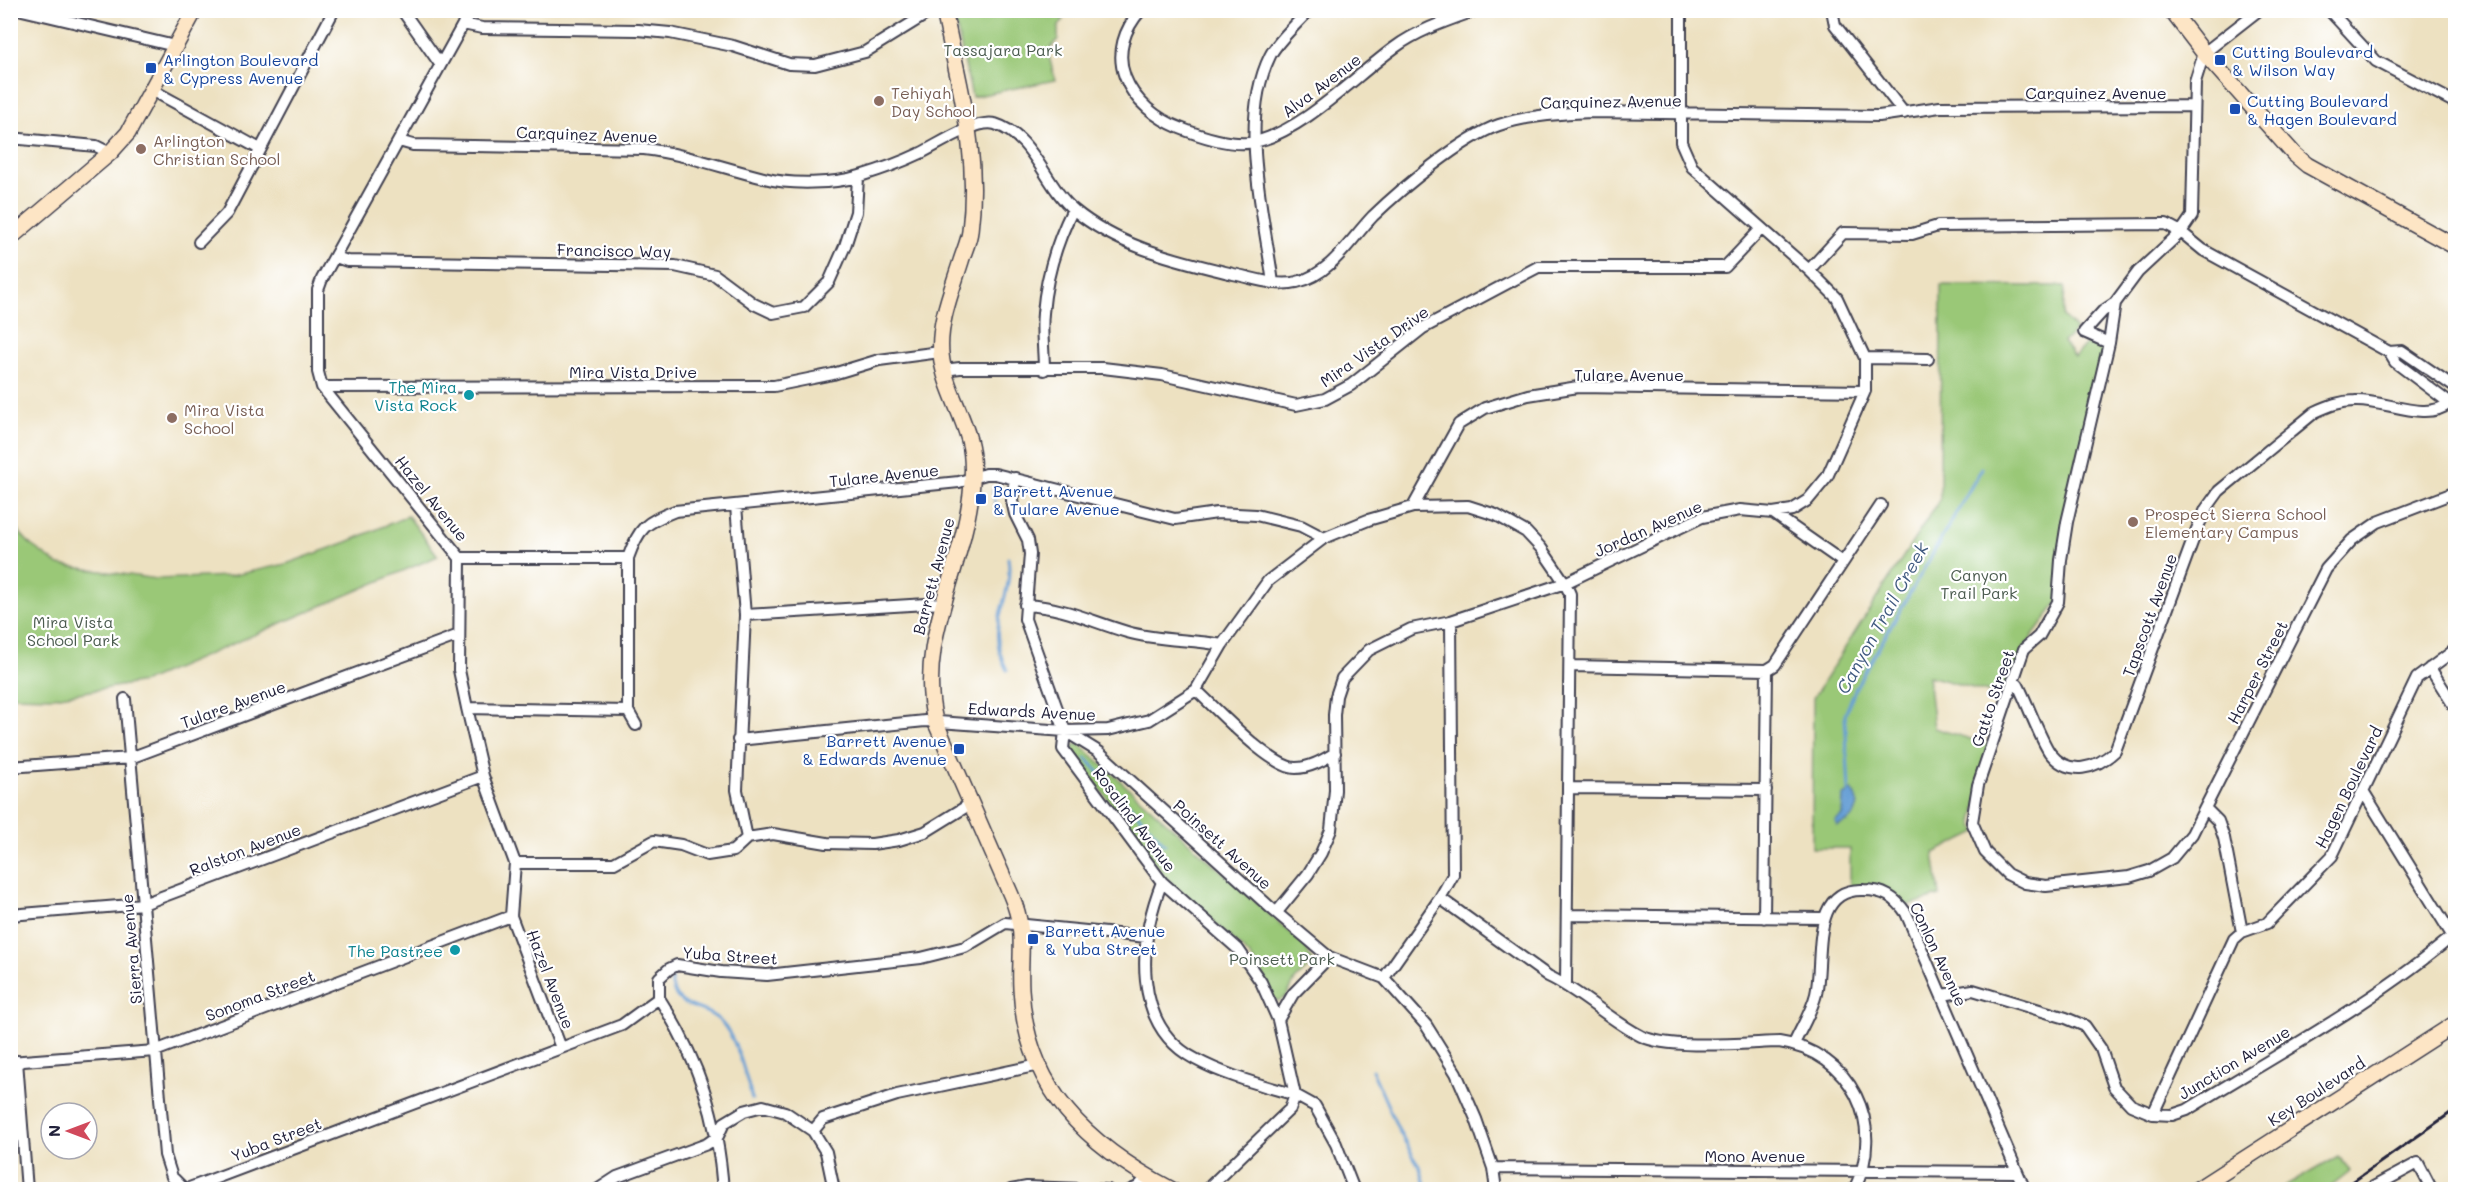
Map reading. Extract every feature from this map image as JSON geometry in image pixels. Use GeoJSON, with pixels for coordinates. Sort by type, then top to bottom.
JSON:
{"type":"FeatureCollection","features":[{"type":"Feature","properties":{"kind":"street"},"geometry":{"type":"LineString","coordinates":[[22,10],[176,46]]}},
{"type":"Feature","properties":{"kind":"street"},"geometry":{"type":"LineString","coordinates":[[10,238],[110,153],[128,133],[195,10]]}},
{"type":"Feature","properties":{"kind":"street"},"geometry":{"type":"LineString","coordinates":[[199,242],[226,213],[334,10]]}},
{"type":"Feature","properties":{"kind":"street"},"geometry":{"type":"LineString","coordinates":[[402,10],[440,64]]}},
{"type":"Feature","properties":{"kind":"street"},"geometry":{"type":"LineString","coordinates":[[322,387],[318,372],[318,290],[471,10]]}},
{"type":"Feature","properties":{"kind":"street"},"geometry":{"type":"LineString","coordinates":[[464,24],[482,28],[638,30],[670,33],[733,46],[789,64],[815,65],[865,52],[933,10]]}},
{"type":"Feature","properties":{"kind":"street","name":"Barrett Avenue"},"geometry":{"type":"LineString","coordinates":[[944,10],[969,129],[974,183],[970,234],[944,319],[940,352],[947,386],[969,440],[973,458],[964,538],[943,603],[930,664],[931,704],[935,721],[972,803],[1021,925],[1022,1001],[1030,1040],[1039,1065],[1052,1090],[1086,1134],[1120,1161],[1172,1190]]}},
{"type":"Feature","properties":{"kind":"street","name":"Alva Avenue"},"geometry":{"type":"LineString","coordinates":[[1141,10],[1132,21],[1123,41],[1120,64],[1129,87],[1144,106],[1172,125],[1210,140],[1254,143],[1289,129],[1396,46],[1445,22],[1477,10]]}},
{"type":"Feature","properties":{"kind":"street"},"geometry":{"type":"LineString","coordinates":[[1273,283],[1254,143],[1256,98],[1270,54],[1309,10]]}},
{"type":"Feature","properties":{"kind":"street","name":"Jordan Avenue"},"geometry":{"type":"LineString","coordinates":[[1277,912],[1308,874],[1331,830],[1335,790],[1336,696],[1342,678],[1370,650],[1411,629],[1452,621],[1565,583],[1702,517],[1740,510],[1773,513],[1792,510],[1808,500],[1827,477],[1865,391],[1865,358],[1837,298],[1809,270],[1692,166],[1681,142],[1682,10]]}},
{"type":"Feature","properties":{"kind":"street"},"geometry":{"type":"LineString","coordinates":[[1832,10],[1835,26],[1905,113]]}},
{"type":"Feature","properties":{"kind":"street"},"geometry":{"type":"LineString","coordinates":[[2171,10],[2204,53],[2294,154],[2307,165],[2456,247]]}},
{"type":"Feature","properties":{"kind":"street"},"geometry":{"type":"LineString","coordinates":[[2109,343],[2084,332],[2103,311],[2115,303],[2138,272],[2181,232],[2192,216],[2195,82],[2204,53],[2259,10]]}},
{"type":"Feature","properties":{"kind":"street"},"geometry":{"type":"LineString","coordinates":[[2329,10],[2376,61],[2456,103]]}},
{"type":"Feature","properties":{"kind":"street"},"geometry":{"type":"LineString","coordinates":[[152,90],[260,148]]}},
{"type":"Feature","properties":{"kind":"street","name":"Carquinez Avenue"},"geometry":{"type":"LineString","coordinates":[[399,141],[413,145],[644,149],[675,152],[767,179],[813,182],[858,177],[919,154],[969,129],[983,124],[993,124],[1016,135],[1073,209],[1118,238],[1168,258],[1273,283],[1297,282],[1320,271],[1374,216],[1437,163],[1466,142],[1497,125],[1543,114],[1590,112],[1879,116],[1940,107],[2194,106]]}},
{"type":"Feature","properties":{"kind":"street"},"geometry":{"type":"LineString","coordinates":[[10,138],[96,146],[110,153]]}},
{"type":"Feature","properties":{"kind":"street","name":"Francisco Way"},"geometry":{"type":"LineString","coordinates":[[336,257],[347,261],[675,266],[715,275],[754,304],[773,313],[790,312],[804,307],[830,282],[856,212],[858,177]]}},
{"type":"Feature","properties":{"kind":"street"},"geometry":{"type":"LineString","coordinates":[[1044,370],[1042,315],[1046,286],[1065,226],[1073,209]]}},
{"type":"Feature","properties":{"kind":"street"},"geometry":{"type":"LineString","coordinates":[[1809,270],[1843,233],[1912,234],[1938,226],[2166,225],[2181,232],[2203,250],[2389,352],[2395,362],[2452,405]]}},
{"type":"Feature","properties":{"kind":"street","name":"Mira Vista Drive"},"geometry":{"type":"LineString","coordinates":[[944,370],[1103,368],[1162,375],[1296,405],[1325,399],[1351,385],[1423,328],[1538,267],[1582,265],[1725,267],[1761,229]]}},
{"type":"Feature","properties":{"kind":"street","name":"Gatto Street"},"geometry":{"type":"LineString","coordinates":[[2115,303],[2109,343],[2067,522],[2058,602],[2038,636],[2024,649],[1978,785],[1972,822],[1984,852],[2007,874],[2025,883],[2046,886],[2129,877],[2149,871],[2172,858],[2192,834],[2205,808]]}},
{"type":"Feature","properties":{"kind":"street"},"geometry":{"type":"LineString","coordinates":[[2389,352],[2402,351],[2456,388]]}},
{"type":"Feature","properties":{"kind":"street","name":"Mira Vista Drive"},"geometry":{"type":"LineString","coordinates":[[322,387],[774,386],[833,374],[879,360],[940,352]]}},
{"type":"Feature","properties":{"kind":"street"},"geometry":{"type":"LineString","coordinates":[[1865,358],[1928,359]]}},
{"type":"Feature","properties":{"kind":"street","name":"Hazel Avenue"},"geometry":{"type":"LineString","coordinates":[[322,387],[460,558],[459,670],[483,776],[516,863],[511,916],[561,1048]]}},
{"type":"Feature","properties":{"kind":"street","name":"Tulare Avenue"},"geometry":{"type":"LineString","coordinates":[[1413,507],[1459,424],[1485,408],[1528,395],[1578,387],[1865,391]]}},
{"type":"Feature","properties":{"kind":"street","name":"Tapscott Avenue"},"geometry":{"type":"LineString","coordinates":[[2013,680],[2019,685],[2050,752],[2064,764],[2081,768],[2103,762],[2115,751],[2197,529],[2206,509],[2219,491],[2315,412],[2333,403],[2357,400],[2427,412],[2452,405]]}},
{"type":"Feature","properties":{"kind":"street","name":"Tulare Avenue"},"geometry":{"type":"LineString","coordinates":[[628,558],[636,535],[652,520],[675,511],[736,507],[959,482],[995,474],[1175,519],[1217,513],[1256,516],[1301,526],[1324,538]]}},
{"type":"Feature","properties":{"kind":"street"},"geometry":{"type":"LineString","coordinates":[[1015,478],[1012,501],[1015,514],[1028,540],[1030,554],[1025,619],[1065,731]]}},
{"type":"Feature","properties":{"kind":"street","name":"Harper Street"},"geometry":{"type":"LineString","coordinates":[[2205,808],[2325,569],[2352,540],[2378,522],[2456,492]]}},
{"type":"Feature","properties":{"kind":"street"},"geometry":{"type":"LineString","coordinates":[[1570,666],[1767,670],[1775,665],[1881,505]]}},
{"type":"Feature","properties":{"kind":"street","name":"Edwards Avenue"},"geometry":{"type":"LineString","coordinates":[[738,740],[935,721],[1065,731],[1108,730],[1149,720],[1196,690],[1222,645],[1268,581],[1324,538],[1368,520],[1413,507],[1468,506],[1496,514],[1526,531],[1541,548],[1565,583]]}},
{"type":"Feature","properties":{"kind":"street"},"geometry":{"type":"LineString","coordinates":[[736,507],[745,615],[737,790],[747,838]]}},
{"type":"Feature","properties":{"kind":"street"},"geometry":{"type":"LineString","coordinates":[[1773,513],[1842,562]]}},
{"type":"Feature","properties":{"kind":"street"},"geometry":{"type":"LineString","coordinates":[[460,558],[628,558],[628,711],[636,725]]}},
{"type":"Feature","properties":{"kind":"street"},"geometry":{"type":"LineString","coordinates":[[1565,583],[1570,594],[1566,984]]}},
{"type":"Feature","properties":{"kind":"street"},"geometry":{"type":"LineString","coordinates":[[745,615],[943,603]]}},
{"type":"Feature","properties":{"kind":"street"},"geometry":{"type":"LineString","coordinates":[[1025,605],[1049,606],[1127,632],[1164,639],[1202,641],[1222,645]]}},
{"type":"Feature","properties":{"kind":"street"},"geometry":{"type":"LineString","coordinates":[[1384,978],[1440,898],[1453,875],[1452,621]]}},
{"type":"Feature","properties":{"kind":"street","name":"Tulare Avenue"},"geometry":{"type":"LineString","coordinates":[[10,767],[130,758],[459,635]]}},
{"type":"Feature","properties":{"kind":"street","name":"Hagen Boulevard"},"geometry":{"type":"LineString","coordinates":[[2242,932],[2266,923],[2332,856],[2417,678],[2456,648]]}},
{"type":"Feature","properties":{"kind":"street"},"geometry":{"type":"LineString","coordinates":[[2430,668],[2456,709]]}},
{"type":"Feature","properties":{"kind":"street"},"geometry":{"type":"LineString","coordinates":[[1764,918],[1767,670]]}},
{"type":"Feature","properties":{"kind":"street"},"geometry":{"type":"LineString","coordinates":[[1196,690],[1274,761],[1295,768],[1316,764],[1335,753]]}},
{"type":"Feature","properties":{"kind":"street","name":"Sierra Avenue"},"geometry":{"type":"LineString","coordinates":[[125,699],[165,1155],[172,1177],[184,1189]]}},
{"type":"Feature","properties":{"kind":"street"},"geometry":{"type":"LineString","coordinates":[[467,708],[628,711]]}},
{"type":"Feature","properties":{"kind":"street","name":"Rosalind Avenue"},"geometry":{"type":"LineString","coordinates":[[1065,731],[1063,748],[1162,882],[1238,949],[1262,982],[1278,1020],[1295,1095]]}},
{"type":"Feature","properties":{"kind":"street","name":"Poinsett Avenue"},"geometry":{"type":"LineString","coordinates":[[1065,731],[1099,752],[1329,957],[1384,978],[1426,1025],[1456,1073],[1476,1119],[1493,1168],[1496,1190]]}},
{"type":"Feature","properties":{"kind":"street","name":"Ralston Avenue"},"geometry":{"type":"LineString","coordinates":[[10,915],[143,903],[483,776]]}},
{"type":"Feature","properties":{"kind":"street"},"geometry":{"type":"LineString","coordinates":[[1569,788],[1766,790]]}},
{"type":"Feature","properties":{"kind":"street"},"geometry":{"type":"LineString","coordinates":[[2363,791],[2454,934]]}},
{"type":"Feature","properties":{"kind":"street"},"geometry":{"type":"LineString","coordinates":[[516,863],[614,863],[654,841],[681,845],[707,855],[733,851],[747,838],[773,834],[827,843],[872,844],[899,840],[925,832],[972,803]]}},
{"type":"Feature","properties":{"kind":"street"},"geometry":{"type":"LineString","coordinates":[[1942,995],[1973,990],[2066,1018],[2085,1026],[2101,1049],[2114,1087],[2131,1105],[2153,1114],[2234,939],[2242,932],[2224,838],[2218,821],[2205,808]]}},
{"type":"Feature","properties":{"kind":"street"},"geometry":{"type":"LineString","coordinates":[[1162,882],[1154,900],[1147,937],[1145,974],[1151,1009],[1168,1038],[1194,1059],[1243,1079],[1295,1095],[1316,1106],[1336,1144],[1354,1190]]}},
{"type":"Feature","properties":{"kind":"street","name":"Conlon Avenue"},"geometry":{"type":"LineString","coordinates":[[1794,1044],[1816,994],[1824,918],[1833,902],[1850,889],[1876,890],[1896,899],[1906,913],[2025,1190]]}},
{"type":"Feature","properties":{"kind":"street"},"geometry":{"type":"LineString","coordinates":[[1440,898],[1548,976],[1566,984],[1612,1018],[1642,1036],[1663,1044],[1779,1042],[1794,1044],[1819,1054],[1843,1074],[1861,1106],[1868,1137],[1862,1171],[1854,1190]]}},
{"type":"Feature","properties":{"kind":"street"},"geometry":{"type":"LineString","coordinates":[[1567,915],[1824,918]]}},
{"type":"Feature","properties":{"kind":"street","name":"Sonoma Street"},"geometry":{"type":"LineString","coordinates":[[14,1062],[155,1051],[511,916]]}},
{"type":"Feature","properties":{"kind":"street","name":"Yuba Street"},"geometry":{"type":"LineString","coordinates":[[184,1189],[622,1025],[659,998],[659,978],[677,965],[721,972],[767,975],[921,958],[965,946],[1005,923],[1147,937]]}},
{"type":"Feature","properties":{"kind":"street","name":"Junction Avenue"},"geometry":{"type":"LineString","coordinates":[[2153,1114],[2172,1115],[2187,1110],[2389,983],[2454,934]]}},
{"type":"Feature","properties":{"kind":"street"},"geometry":{"type":"LineString","coordinates":[[1278,1020],[1293,994],[1329,957]]}},
{"type":"Feature","properties":{"kind":"street"},"geometry":{"type":"LineString","coordinates":[[659,998],[675,1024],[698,1071],[718,1136],[723,1190]]}},
{"type":"Feature","properties":{"kind":"street","name":"Key Boulevard"},"geometry":{"type":"LineString","coordinates":[[2196,1190],[2456,1023]]}},
{"type":"Feature","properties":{"kind":"street"},"geometry":{"type":"LineString","coordinates":[[14,1062],[27,1190]]}},
{"type":"Feature","properties":{"kind":"street"},"geometry":{"type":"LineString","coordinates":[[813,1131],[823,1119],[897,1095],[1039,1065]]}},
{"type":"Feature","properties":{"kind":"street"},"geometry":{"type":"LineString","coordinates":[[1206,1190],[1290,1109],[1295,1095]]}},
{"type":"Feature","properties":{"kind":"street"},"geometry":{"type":"LineString","coordinates":[[597,1190],[617,1177],[707,1144],[718,1136],[724,1123],[744,1111],[763,1106],[784,1112],[813,1131],[826,1152],[834,1190]]}},
{"type":"Feature","properties":{"kind":"street"},"geometry":{"type":"LineString","coordinates":[[2368,1190],[2418,1163],[2433,1190]]}},
{"type":"Feature","properties":{"kind":"street","name":"Mono Avenue"},"geometry":{"type":"LineString","coordinates":[[1493,1168],[2016,1172]]}},
{"type":"Feature","properties":{"kind":"street"},"geometry":{"type":"LineString","coordinates":[[1131,1190],[1138,1188],[1147,1177]]}},
{"type":"Feature","properties":{"kind":"street"},"geometry":{"type":"LineString","coordinates":[[1011,1190],[1049,1188],[1108,1190]]}},
{"type":"Feature","properties":{"kind":"green space","name":"Tassajara Park"},"geometry":{"type":"Polygon","coordinates":[[[953,11],[1068,11],[1058,28],[1058,39],[1048,52],[1055,80],[972,97],[953,11]]]}},
{"type":"Feature","properties":{"kind":"green space","name":"Canyon Trail Park"},"geometry":{"type":"Polygon","coordinates":[[[1941,285],[2065,286],[2063,316],[2076,330],[2063,342],[2074,357],[2093,336],[2109,343],[2069,514],[2058,602],[2024,648],[2007,697],[1928,676],[1934,728],[1991,745],[1973,822],[1977,832],[1934,853],[1940,896],[1902,907],[1896,899],[1850,889],[1850,848],[1812,848],[1813,698],[1940,499],[1941,285]]]}},
{"type":"Feature","properties":{"kind":"green space","name":"Mira Vista School Park"},"geometry":{"type":"Polygon","coordinates":[[[408,516],[438,556],[144,682],[54,697],[11,696],[11,523],[31,545],[59,565],[157,579],[230,576],[286,564],[347,542],[408,516]]]}},
{"type":"Feature","properties":{"kind":"green space","name":"Poinsett Park"},"geometry":{"type":"Polygon","coordinates":[[[1078,743],[1306,947],[1312,962],[1295,980],[1286,997],[1278,1001],[1274,999],[1262,973],[1249,955],[1165,877],[1073,752],[1073,747],[1078,743]]]}},
{"type":"Feature","properties":{"kind":"green space"},"geometry":{"type":"Polygon","coordinates":[[[2338,1156],[2351,1171],[2328,1189],[2281,1189],[2338,1156]]]}},
{"type":"Feature","properties":{"kind":"water"},"geometry":{"type":"Polygon","coordinates":[[[1852,790],[1858,801],[1856,812],[1843,824],[1837,826],[1835,821],[1842,815],[1843,796],[1852,790]]]}},
{"type":"Feature","properties":{"kind":"waterway","name":"Canyon Trail Creek"},"geometry":{"type":"LineString","coordinates":[[1849,791],[1845,715],[1856,687],[1982,468]]}},
{"type":"Feature","properties":{"kind":"waterway"},"geometry":{"type":"LineString","coordinates":[[993,491],[998,516]]}},
{"type":"Feature","properties":{"kind":"waterway"},"geometry":{"type":"LineString","coordinates":[[1007,670],[1000,653],[998,625],[1007,587],[1008,558]]}},
{"type":"Feature","properties":{"kind":"waterway"},"geometry":{"type":"LineString","coordinates":[[1086,758],[1165,844]]}},
{"type":"Feature","properties":{"kind":"waterway"},"geometry":{"type":"LineString","coordinates":[[671,978],[673,989],[682,1002],[713,1015],[726,1028],[740,1058],[752,1099]]}},
{"type":"Feature","properties":{"kind":"waterway"},"geometry":{"type":"LineString","coordinates":[[1372,1070],[1399,1131],[1420,1168],[1427,1190]]}},
{"type":"Feature","properties":{"kind":"railway"},"geometry":{"type":"LineString","coordinates":[[2341,1190],[2456,1109]]}},
{"type":"Feature","properties":{"kind":"place","name":"Cutting Boulevard & Wilson Way"},"geometry":{"type":"Point","coordinates":[2220,60]}},
{"type":"Feature","properties":{"kind":"place","name":"Arlington Boulevard & Cypress Avenue"},"geometry":{"type":"Point","coordinates":[151,68]}},
{"type":"Feature","properties":{"kind":"place","name":"Tehiyah Day School"},"geometry":{"type":"Point","coordinates":[879,101]}},
{"type":"Feature","properties":{"kind":"place","name":"Cutting Boulevard & Hagen Boulevard"},"geometry":{"type":"Point","coordinates":[2235,109]}},
{"type":"Feature","properties":{"kind":"place","name":"Arlington Christian School"},"geometry":{"type":"Point","coordinates":[141,149]}},
{"type":"Feature","properties":{"kind":"place","name":"The Mira Vista Rock"},"geometry":{"type":"Point","coordinates":[469,395]}},
{"type":"Feature","properties":{"kind":"place","name":"Mira Vista School"},"geometry":{"type":"Point","coordinates":[172,418]}},
{"type":"Feature","properties":{"kind":"place","name":"Barrett Avenue & Tulare Avenue"},"geometry":{"type":"Point","coordinates":[981,499]}},
{"type":"Feature","properties":{"kind":"place","name":"Prospect Sierra School Elementary Campus"},"geometry":{"type":"Point","coordinates":[2133,522]}},
{"type":"Feature","properties":{"kind":"place","name":"Barrett Avenue & Edwards Avenue"},"geometry":{"type":"Point","coordinates":[959,749]}},
{"type":"Feature","properties":{"kind":"place","name":"Barrett Avenue & Yuba Street"},"geometry":{"type":"Point","coordinates":[1033,939]}},
{"type":"Feature","properties":{"kind":"place","name":"The Pastree"},"geometry":{"type":"Point","coordinates":[455,950]}}]}
